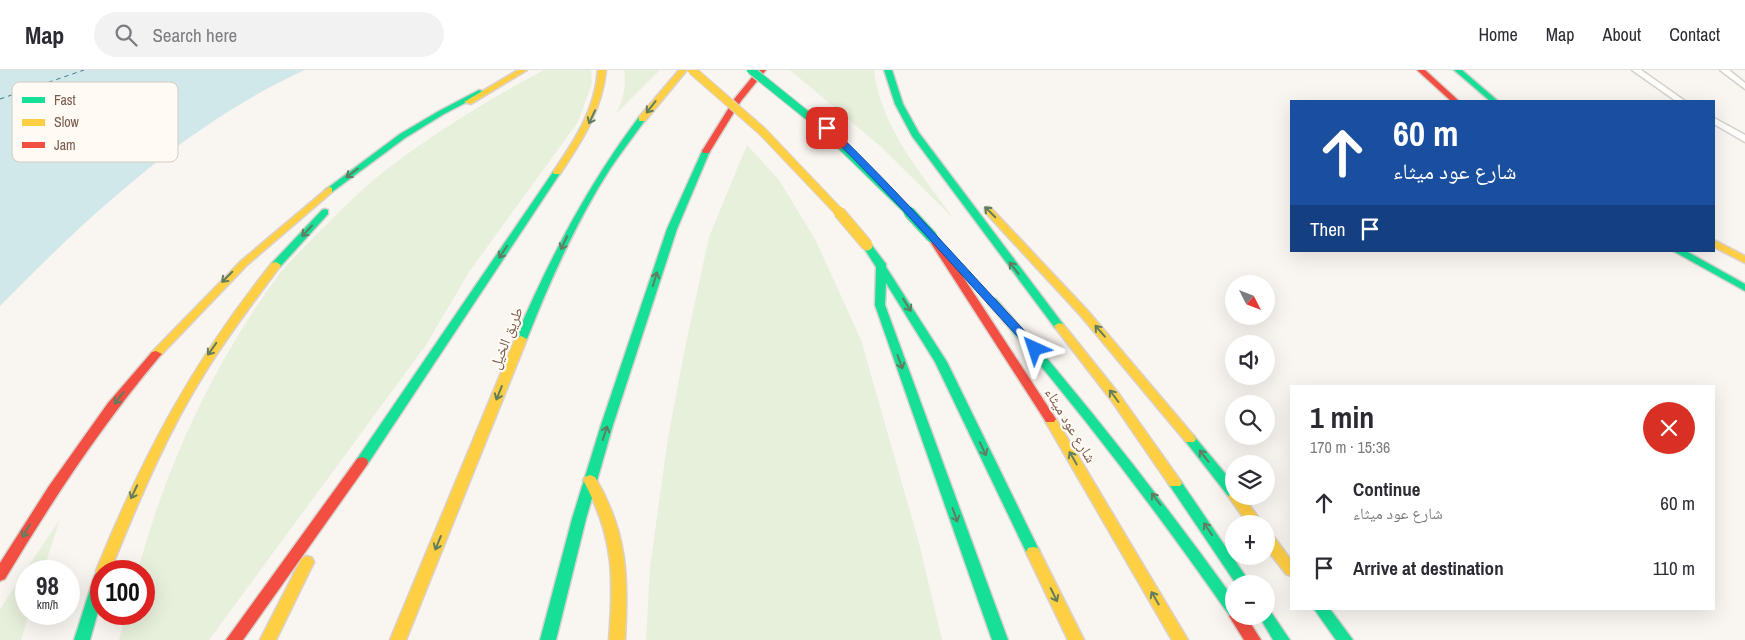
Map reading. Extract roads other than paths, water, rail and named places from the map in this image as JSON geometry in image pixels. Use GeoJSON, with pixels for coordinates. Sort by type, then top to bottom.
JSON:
{"type":"FeatureCollection","features":[{"type":"Feature","properties":{"kind":"main road"},"geometry":{"type":"LineString","coordinates":[[0,575],[37,511],[89,436],[142,368],[236,268],[326,192],[438,113],[522,70]]}},
{"type":"Feature","properties":{"kind":"main road"},"geometry":{"type":"LineString","coordinates":[[234,640],[345,486],[588,126],[597,106],[602,87],[602,70]]}},
{"type":"Feature","properties":{"kind":"main road","name":"طريق الخيل"},"geometry":{"type":"LineString","coordinates":[[398,640],[541,291],[570,229],[597,182],[626,139],[655,101],[683,70]]}},
{"type":"Feature","properties":{"kind":"main road"},"geometry":{"type":"LineString","coordinates":[[692,70],[729,98],[772,138],[818,186],[867,244],[881,264],[941,362],[1076,640]]}},
{"type":"Feature","properties":{"kind":"main road","name":"شارع عود ميثاء"},"geometry":{"type":"LineString","coordinates":[[752,70],[827,128],[878,176],[943,251],[1040,403],[1180,640]]}},
{"type":"Feature","properties":{"kind":"main road"},"geometry":{"type":"LineString","coordinates":[[548,640],[590,480],[669,234],[687,186],[722,122],[762,70]]}},
{"type":"Feature","properties":{"kind":"main road"},"geometry":{"type":"LineString","coordinates":[[888,70],[893,89],[907,121],[941,170],[1114,397],[1238,575]]}},
{"type":"Feature","properties":{"kind":"main road"},"geometry":{"type":"LineString","coordinates":[[1421,70],[1454,100]]}},
{"type":"Feature","properties":{"kind":"main road"},"geometry":{"type":"LineString","coordinates":[[1458,70],[1493,100]]}},
{"type":"Feature","properties":{"kind":"main road"},"geometry":{"type":"LineString","coordinates":[[353,186],[419,134],[482,92]]}},
{"type":"Feature","properties":{"kind":"main road"},"geometry":{"type":"LineString","coordinates":[[941,170],[966,188],[1038,259],[1153,392],[1225,482]]}},
{"type":"Feature","properties":{"kind":"main road"},"geometry":{"type":"LineString","coordinates":[[107,560],[123,517],[160,436],[199,368],[240,309],[274,265],[331,206]]}},
{"type":"Feature","properties":{"kind":"main road"},"geometry":{"type":"LineString","coordinates":[[1715,244],[1745,260]]}},
{"type":"Feature","properties":{"kind":"main road"},"geometry":{"type":"LineString","coordinates":[[943,251],[1042,357],[1121,453],[1225,598]]}},
{"type":"Feature","properties":{"kind":"main road"},"geometry":{"type":"LineString","coordinates":[[1680,252],[1745,288]]}},
{"type":"Feature","properties":{"kind":"main road"},"geometry":{"type":"LineString","coordinates":[[881,264],[880,305],[886,327],[1000,640]]}},
{"type":"Feature","properties":{"kind":"main road"},"geometry":{"type":"LineString","coordinates":[[590,480],[609,512],[620,552],[621,574],[617,640]]}},
{"type":"Feature","properties":{"kind":"main road"},"geometry":{"type":"LineString","coordinates":[[268,640],[345,486]]}},
{"type":"Feature","properties":{"kind":"main road"},"geometry":{"type":"LineString","coordinates":[[1275,549],[1290,569]]}},
{"type":"Feature","properties":{"kind":"main road"},"geometry":{"type":"LineString","coordinates":[[1322,610],[1345,640]]}},
{"type":"Feature","properties":{"kind":"main road"},"geometry":{"type":"LineString","coordinates":[[82,640],[90,613]]}},
{"type":"Feature","properties":{"kind":"main road"},"geometry":{"type":"LineString","coordinates":[[1243,625],[1253,640]]}},
{"type":"Feature","properties":{"kind":"main road"},"geometry":{"type":"LineString","coordinates":[[1272,625],[1282,640]]}},
{"type":"Feature","properties":{"kind":"lane"},"geometry":{"type":"LineString","coordinates":[[1636,70],[1680,100]]}},
{"type":"Feature","properties":{"kind":"lane"},"geometry":{"type":"LineString","coordinates":[[1724,70],[1745,87]]}},
{"type":"Feature","properties":{"kind":"lane"},"geometry":{"type":"LineString","coordinates":[[1715,122],[1745,138]]}},
{"type":"Feature","properties":{"kind":"water"},"geometry":{"type":"Polygon","coordinates":[[[0,70],[305,70],[220,116],[178,146],[178,82],[12,82],[12,162],[158,162],[105,205],[0,306],[0,70]]]}}]}
